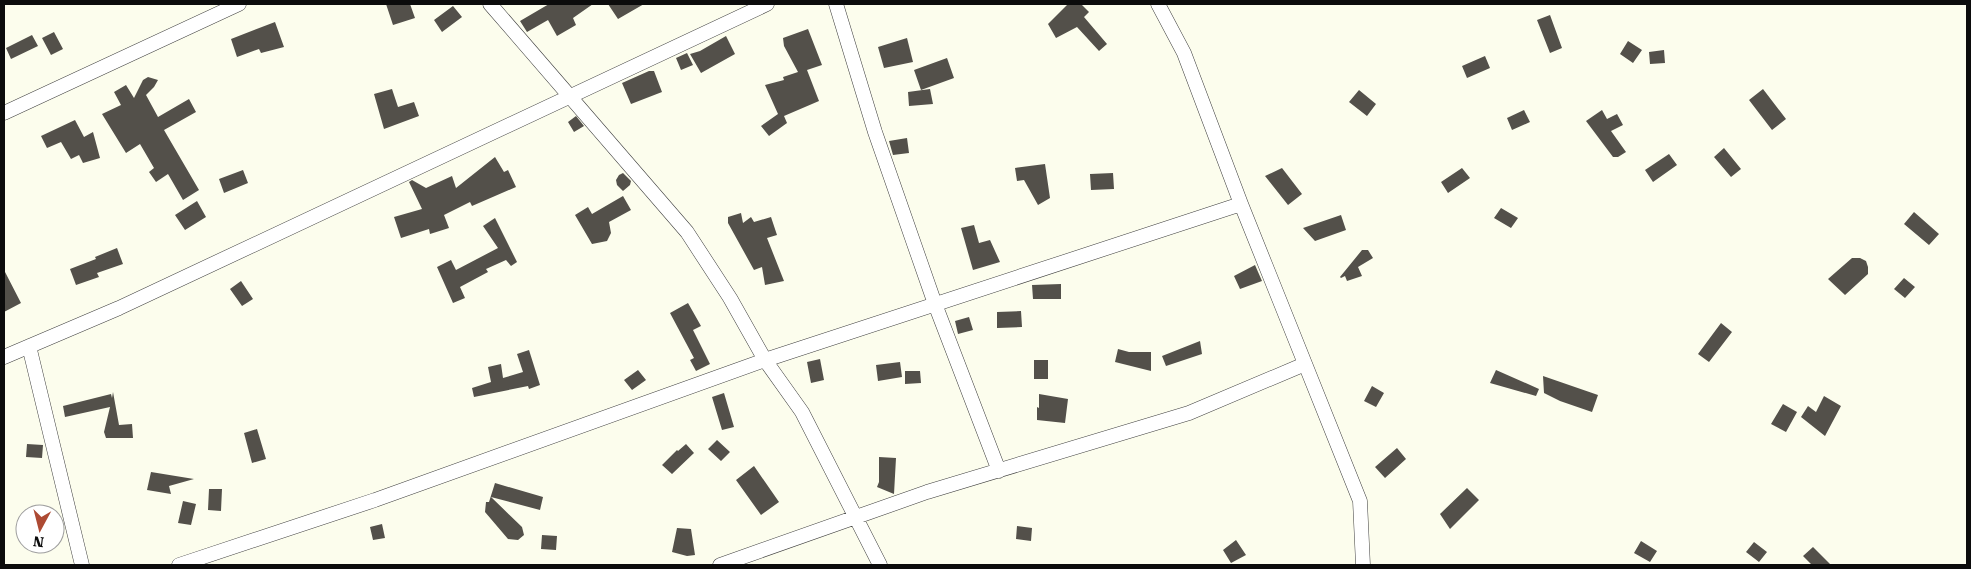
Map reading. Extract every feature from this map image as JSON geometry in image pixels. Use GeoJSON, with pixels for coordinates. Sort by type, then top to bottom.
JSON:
{"type":"FeatureCollection","features":[{"type":"Feature","properties":{"kind":"street"},"geometry":{"type":"LineString","coordinates":[[4,113],[239,4]]}},
{"type":"Feature","properties":{"kind":"street"},"geometry":{"type":"LineString","coordinates":[[490,4],[686,232],[730,298],[765,360],[802,412],[854,518],[880,565]]}},
{"type":"Feature","properties":{"kind":"street"},"geometry":{"type":"LineString","coordinates":[[4,357],[119,308],[767,4]]}},
{"type":"Feature","properties":{"kind":"street"},"geometry":{"type":"LineString","coordinates":[[836,4],[875,132],[935,304],[999,471]]}},
{"type":"Feature","properties":{"kind":"street"},"geometry":{"type":"LineString","coordinates":[[1158,4],[1184,54],[1241,204],[1360,501],[1363,565]]}},
{"type":"Feature","properties":{"kind":"street"},"geometry":{"type":"LineString","coordinates":[[179,565],[365,503],[765,360],[1241,204]]}},
{"type":"Feature","properties":{"kind":"street"},"geometry":{"type":"LineString","coordinates":[[30,346],[82,565]]}},
{"type":"Feature","properties":{"kind":"street"},"geometry":{"type":"LineString","coordinates":[[720,565],[927,492],[1189,413],[1305,364]]}},
{"type":"Feature","properties":{"kind":"building"},"geometry":{"type":"Polygon","coordinates":[[[386,4],[410,4],[415,18],[393,25],[386,4]]]}},
{"type":"Feature","properties":{"kind":"building"},"geometry":{"type":"Polygon","coordinates":[[[549,4],[593,4],[573,18],[576,25],[557,36],[548,20],[527,32],[520,21],[549,4]]]}},
{"type":"Feature","properties":{"kind":"building"},"geometry":{"type":"Polygon","coordinates":[[[608,4],[644,4],[618,19],[608,4]]]}},
{"type":"Feature","properties":{"kind":"building"},"geometry":{"type":"Polygon","coordinates":[[[1068,4],[1081,4],[1089,12],[1084,17],[1107,44],[1099,51],[1077,27],[1056,38],[1048,24],[1068,4]]]}},
{"type":"Feature","properties":{"kind":"building"},"geometry":{"type":"Polygon","coordinates":[[[453,6],[462,17],[442,32],[434,20],[453,6]]]}},
{"type":"Feature","properties":{"kind":"building"},"geometry":{"type":"Polygon","coordinates":[[[1550,15],[1562,48],[1550,53],[1537,20],[1550,15]]]}},
{"type":"Feature","properties":{"kind":"building"},"geometry":{"type":"Polygon","coordinates":[[[275,22],[284,47],[261,53],[259,49],[237,57],[231,39],[275,22]]]}},
{"type":"Feature","properties":{"kind":"building"},"geometry":{"type":"Polygon","coordinates":[[[808,29],[822,65],[807,70],[819,101],[784,116],[787,123],[769,136],[761,126],[778,114],[765,85],[784,80],[783,77],[798,72],[784,46],[783,38],[808,29]]]}},
{"type":"Feature","properties":{"kind":"building"},"geometry":{"type":"Polygon","coordinates":[[[54,32],[63,49],[51,55],[42,38],[54,32]]]}},
{"type":"Feature","properties":{"kind":"building"},"geometry":{"type":"Polygon","coordinates":[[[32,35],[38,46],[11,59],[6,48],[32,35]]]}},
{"type":"Feature","properties":{"kind":"building"},"geometry":{"type":"Polygon","coordinates":[[[726,36],[735,54],[701,73],[690,54],[700,51],[726,36]]]}},
{"type":"Feature","properties":{"kind":"building"},"geometry":{"type":"Polygon","coordinates":[[[907,38],[913,62],[884,68],[878,47],[907,38]]]}},
{"type":"Feature","properties":{"kind":"building"},"geometry":{"type":"Polygon","coordinates":[[[1628,41],[1642,50],[1633,63],[1620,54],[1628,41]]]}},
{"type":"Feature","properties":{"kind":"building"},"geometry":{"type":"Polygon","coordinates":[[[1664,50],[1665,63],[1650,64],[1649,52],[1664,50]]]}},
{"type":"Feature","properties":{"kind":"building"},"geometry":{"type":"Polygon","coordinates":[[[687,53],[693,65],[681,70],[676,58],[687,53]]]}},
{"type":"Feature","properties":{"kind":"building"},"geometry":{"type":"Polygon","coordinates":[[[1485,56],[1490,68],[1467,78],[1462,66],[1485,56]]]}},
{"type":"Feature","properties":{"kind":"building"},"geometry":{"type":"Polygon","coordinates":[[[947,58],[954,78],[921,90],[914,70],[947,58]]]}},
{"type":"Feature","properties":{"kind":"building"},"geometry":{"type":"Polygon","coordinates":[[[649,71],[654,71],[662,92],[631,104],[622,83],[649,71]]]}},
{"type":"Feature","properties":{"kind":"building"},"geometry":{"type":"Polygon","coordinates":[[[148,77],[158,80],[146,95],[158,117],[189,99],[196,112],[164,130],[199,190],[183,200],[168,174],[156,182],[149,172],[154,168],[140,144],[126,153],[102,114],[121,105],[114,92],[126,85],[134,98],[143,80],[148,77]]]}},
{"type":"Feature","properties":{"kind":"building"},"geometry":{"type":"Polygon","coordinates":[[[392,89],[398,107],[414,102],[419,116],[384,129],[374,94],[392,89]]]}},
{"type":"Feature","properties":{"kind":"building"},"geometry":{"type":"Polygon","coordinates":[[[930,89],[933,104],[909,106],[908,92],[930,89]]]}},
{"type":"Feature","properties":{"kind":"building"},"geometry":{"type":"Polygon","coordinates":[[[1763,89],[1786,119],[1772,130],[1749,100],[1763,89]]]}},
{"type":"Feature","properties":{"kind":"building"},"geometry":{"type":"Polygon","coordinates":[[[1359,90],[1376,104],[1367,116],[1349,102],[1359,90]]]}},
{"type":"Feature","properties":{"kind":"building"},"geometry":{"type":"Polygon","coordinates":[[[1524,110],[1530,122],[1512,130],[1507,118],[1524,110]]]}},
{"type":"Feature","properties":{"kind":"building"},"geometry":{"type":"Polygon","coordinates":[[[1602,110],[1607,119],[1617,114],[1623,125],[1611,131],[1626,152],[1618,157],[1613,157],[1586,121],[1602,110]]]}},
{"type":"Feature","properties":{"kind":"building"},"geometry":{"type":"Polygon","coordinates":[[[576,116],[584,126],[574,132],[568,122],[576,116]]]}},
{"type":"Feature","properties":{"kind":"building"},"geometry":{"type":"Polygon","coordinates":[[[75,120],[84,137],[93,132],[100,158],[83,163],[79,155],[71,159],[61,142],[47,148],[41,136],[75,120]]]}},
{"type":"Feature","properties":{"kind":"building"},"geometry":{"type":"Polygon","coordinates":[[[907,138],[909,153],[893,155],[889,141],[907,138]]]}},
{"type":"Feature","properties":{"kind":"building"},"geometry":{"type":"Polygon","coordinates":[[[1724,148],[1741,169],[1731,177],[1714,157],[1724,148]]]}},
{"type":"Feature","properties":{"kind":"building"},"geometry":{"type":"Polygon","coordinates":[[[1669,154],[1677,165],[1653,182],[1645,170],[1669,154]]]}},
{"type":"Feature","properties":{"kind":"building"},"geometry":{"type":"Polygon","coordinates":[[[495,157],[504,172],[508,170],[516,187],[472,206],[470,202],[444,215],[449,228],[430,234],[429,229],[401,238],[394,217],[422,209],[409,182],[412,180],[426,188],[452,176],[456,188],[495,157]]]}},
{"type":"Feature","properties":{"kind":"building"},"geometry":{"type":"Polygon","coordinates":[[[1045,164],[1050,198],[1038,205],[1024,180],[1017,181],[1015,168],[1045,164]]]}},
{"type":"Feature","properties":{"kind":"building"},"geometry":{"type":"Polygon","coordinates":[[[1282,168],[1302,194],[1288,205],[1265,176],[1282,168]]]}},
{"type":"Feature","properties":{"kind":"building"},"geometry":{"type":"Polygon","coordinates":[[[1462,168],[1470,178],[1448,193],[1441,182],[1462,168]]]}},
{"type":"Feature","properties":{"kind":"building"},"geometry":{"type":"Polygon","coordinates":[[[243,170],[248,183],[224,193],[219,179],[243,170]]]}},
{"type":"Feature","properties":{"kind":"building"},"geometry":{"type":"Polygon","coordinates":[[[623,173],[631,181],[630,185],[623,191],[617,185],[616,180],[623,173]]]}},
{"type":"Feature","properties":{"kind":"building"},"geometry":{"type":"Polygon","coordinates":[[[1113,173],[1114,189],[1091,190],[1090,174],[1113,173]]]}},
{"type":"Feature","properties":{"kind":"building"},"geometry":{"type":"Polygon","coordinates":[[[623,196],[631,210],[609,222],[611,233],[607,241],[592,244],[575,215],[588,207],[592,214],[623,196]]]}},
{"type":"Feature","properties":{"kind":"building"},"geometry":{"type":"Polygon","coordinates":[[[197,201],[206,217],[185,230],[175,215],[197,201]]]}},
{"type":"Feature","properties":{"kind":"building"},"geometry":{"type":"Polygon","coordinates":[[[1501,208],[1518,218],[1511,228],[1494,218],[1501,208]]]}},
{"type":"Feature","properties":{"kind":"building"},"geometry":{"type":"Polygon","coordinates":[[[1914,212],[1939,234],[1929,245],[1904,224],[1914,212]]]}},
{"type":"Feature","properties":{"kind":"building"},"geometry":{"type":"Polygon","coordinates":[[[741,213],[743,223],[751,217],[754,222],[771,217],[777,235],[767,238],[784,281],[765,285],[762,267],[754,270],[728,223],[728,217],[741,213]]]}},
{"type":"Feature","properties":{"kind":"building"},"geometry":{"type":"Polygon","coordinates":[[[1341,215],[1346,230],[1315,241],[1303,228],[1341,215]]]}},
{"type":"Feature","properties":{"kind":"building"},"geometry":{"type":"Polygon","coordinates":[[[495,218],[517,262],[511,266],[506,260],[486,269],[488,272],[460,287],[465,298],[453,303],[437,267],[451,260],[456,270],[498,248],[483,226],[495,218]]]}},
{"type":"Feature","properties":{"kind":"building"},"geometry":{"type":"Polygon","coordinates":[[[974,225],[979,243],[990,240],[1000,262],[973,270],[961,228],[974,225]]]}},
{"type":"Feature","properties":{"kind":"building"},"geometry":{"type":"Polygon","coordinates":[[[117,248],[123,264],[97,273],[99,277],[76,285],[70,269],[117,248]]]}},
{"type":"Feature","properties":{"kind":"building"},"geometry":{"type":"Polygon","coordinates":[[[1362,250],[1368,250],[1373,258],[1358,267],[1362,276],[1347,281],[1345,276],[1341,278],[1340,277],[1362,250]]]}},
{"type":"Feature","properties":{"kind":"building"},"geometry":{"type":"Polygon","coordinates":[[[1852,258],[1860,258],[1866,261],[1868,274],[1845,295],[1828,279],[1852,258]]]}},
{"type":"Feature","properties":{"kind":"building"},"geometry":{"type":"Polygon","coordinates":[[[1255,265],[1262,281],[1240,289],[1234,276],[1255,265]]]}},
{"type":"Feature","properties":{"kind":"building"},"geometry":{"type":"Polygon","coordinates":[[[4,270],[21,303],[4,312],[4,270]]]}},
{"type":"Feature","properties":{"kind":"building"},"geometry":{"type":"Polygon","coordinates":[[[1904,278],[1915,287],[1905,298],[1894,289],[1904,278]]]}},
{"type":"Feature","properties":{"kind":"building"},"geometry":{"type":"Polygon","coordinates":[[[241,281],[253,299],[242,306],[230,289],[241,281]]]}},
{"type":"Feature","properties":{"kind":"building"},"geometry":{"type":"Polygon","coordinates":[[[1061,284],[1061,299],[1033,299],[1032,285],[1061,284]]]}},
{"type":"Feature","properties":{"kind":"building"},"geometry":{"type":"Polygon","coordinates":[[[688,303],[701,326],[693,330],[710,364],[696,371],[690,360],[694,358],[670,313],[688,303]]]}},
{"type":"Feature","properties":{"kind":"building"},"geometry":{"type":"Polygon","coordinates":[[[1021,311],[1022,327],[997,328],[997,312],[1021,311]]]}},
{"type":"Feature","properties":{"kind":"building"},"geometry":{"type":"Polygon","coordinates":[[[969,317],[973,330],[958,334],[955,321],[969,317]]]}},
{"type":"Feature","properties":{"kind":"building"},"geometry":{"type":"Polygon","coordinates":[[[1721,323],[1732,332],[1709,362],[1698,354],[1721,323]]]}},
{"type":"Feature","properties":{"kind":"building"},"geometry":{"type":"Polygon","coordinates":[[[1200,341],[1202,354],[1166,366],[1162,356],[1200,341]]]}},
{"type":"Feature","properties":{"kind":"building"},"geometry":{"type":"Polygon","coordinates":[[[1118,349],[1129,352],[1151,352],[1151,371],[1115,362],[1118,349]]]}},
{"type":"Feature","properties":{"kind":"building"},"geometry":{"type":"Polygon","coordinates":[[[529,350],[540,385],[529,389],[528,386],[474,397],[472,388],[491,382],[488,367],[501,364],[503,378],[523,372],[517,354],[529,350]]]}},
{"type":"Feature","properties":{"kind":"building"},"geometry":{"type":"Polygon","coordinates":[[[820,359],[824,380],[811,383],[807,362],[820,359]]]}},
{"type":"Feature","properties":{"kind":"building"},"geometry":{"type":"Polygon","coordinates":[[[1034,360],[1048,360],[1048,379],[1034,379],[1034,360]]]}},
{"type":"Feature","properties":{"kind":"building"},"geometry":{"type":"Polygon","coordinates":[[[900,362],[902,377],[878,381],[876,365],[900,362]]]}},
{"type":"Feature","properties":{"kind":"building"},"geometry":{"type":"Polygon","coordinates":[[[638,370],[646,380],[632,390],[624,380],[638,370]]]}},
{"type":"Feature","properties":{"kind":"building"},"geometry":{"type":"Polygon","coordinates":[[[1496,370],[1539,389],[1536,396],[1490,383],[1496,370]]]}},
{"type":"Feature","properties":{"kind":"building"},"geometry":{"type":"Polygon","coordinates":[[[905,371],[920,371],[921,383],[905,384],[905,371]]]}},
{"type":"Feature","properties":{"kind":"building"},"geometry":{"type":"Polygon","coordinates":[[[1543,376],[1598,395],[1592,412],[1560,401],[1544,393],[1543,376]]]}},
{"type":"Feature","properties":{"kind":"building"},"geometry":{"type":"Polygon","coordinates":[[[1372,386],[1384,393],[1376,407],[1364,401],[1372,386]]]}},
{"type":"Feature","properties":{"kind":"building"},"geometry":{"type":"Polygon","coordinates":[[[113,392],[119,425],[132,424],[133,438],[106,438],[104,432],[110,407],[65,417],[63,406],[111,394],[112,398],[113,392]]]}},
{"type":"Feature","properties":{"kind":"building"},"geometry":{"type":"Polygon","coordinates":[[[724,393],[734,427],[722,430],[712,397],[724,393]]]}},
{"type":"Feature","properties":{"kind":"building"},"geometry":{"type":"Polygon","coordinates":[[[1039,394],[1068,399],[1065,423],[1037,420],[1039,394]]]}},
{"type":"Feature","properties":{"kind":"building"},"geometry":{"type":"Polygon","coordinates":[[[1824,396],[1841,406],[1825,436],[1801,417],[1808,406],[1816,412],[1824,396]]]}},
{"type":"Feature","properties":{"kind":"building"},"geometry":{"type":"Polygon","coordinates":[[[1783,404],[1797,412],[1786,432],[1771,424],[1783,404]]]}},
{"type":"Feature","properties":{"kind":"building"},"geometry":{"type":"Polygon","coordinates":[[[257,429],[266,459],[252,463],[244,433],[257,429]]]}},
{"type":"Feature","properties":{"kind":"building"},"geometry":{"type":"Polygon","coordinates":[[[717,440],[730,452],[721,461],[708,449],[717,440]]]}},
{"type":"Feature","properties":{"kind":"building"},"geometry":{"type":"Polygon","coordinates":[[[27,444],[43,445],[42,458],[26,457],[27,444]]]}},
{"type":"Feature","properties":{"kind":"building"},"geometry":{"type":"Polygon","coordinates":[[[686,444],[694,453],[672,474],[662,465],[686,444]]]}},
{"type":"Feature","properties":{"kind":"building"},"geometry":{"type":"Polygon","coordinates":[[[1397,448],[1406,459],[1385,478],[1375,467],[1397,448]]]}},
{"type":"Feature","properties":{"kind":"building"},"geometry":{"type":"Polygon","coordinates":[[[879,457],[896,458],[894,494],[877,487],[879,482],[879,457]]]}},
{"type":"Feature","properties":{"kind":"building"},"geometry":{"type":"Polygon","coordinates":[[[754,466],[779,502],[761,515],[736,480],[754,466]]]}},
{"type":"Feature","properties":{"kind":"building"},"geometry":{"type":"Polygon","coordinates":[[[151,472],[194,479],[169,486],[171,494],[147,490],[151,472]]]}},
{"type":"Feature","properties":{"kind":"building"},"geometry":{"type":"Polygon","coordinates":[[[495,483],[543,497],[540,510],[491,497],[522,527],[524,535],[518,540],[508,539],[485,512],[486,502],[489,502],[495,483]]]}},
{"type":"Feature","properties":{"kind":"building"},"geometry":{"type":"Polygon","coordinates":[[[1467,488],[1479,500],[1450,529],[1440,514],[1467,488]]]}},
{"type":"Feature","properties":{"kind":"building"},"geometry":{"type":"Polygon","coordinates":[[[209,489],[222,489],[221,511],[208,510],[209,489]]]}},
{"type":"Feature","properties":{"kind":"building"},"geometry":{"type":"Polygon","coordinates":[[[183,501],[196,504],[191,525],[178,523],[183,501]]]}},
{"type":"Feature","properties":{"kind":"building"},"geometry":{"type":"Polygon","coordinates":[[[382,524],[385,538],[373,540],[370,527],[382,524]]]}},
{"type":"Feature","properties":{"kind":"building"},"geometry":{"type":"Polygon","coordinates":[[[1017,526],[1032,528],[1031,541],[1016,539],[1017,526]]]}},
{"type":"Feature","properties":{"kind":"building"},"geometry":{"type":"Polygon","coordinates":[[[677,528],[691,529],[695,555],[687,556],[672,552],[677,528]]]}},
{"type":"Feature","properties":{"kind":"building"},"geometry":{"type":"Polygon","coordinates":[[[542,535],[557,536],[556,550],[541,549],[542,535]]]}},
{"type":"Feature","properties":{"kind":"building"},"geometry":{"type":"Polygon","coordinates":[[[1236,540],[1246,555],[1231,563],[1223,550],[1236,540]]]}},
{"type":"Feature","properties":{"kind":"building"},"geometry":{"type":"Polygon","coordinates":[[[1641,541],[1657,551],[1650,562],[1634,553],[1641,541]]]}},
{"type":"Feature","properties":{"kind":"building"},"geometry":{"type":"Polygon","coordinates":[[[1754,542],[1767,552],[1759,562],[1746,552],[1754,542]]]}},
{"type":"Feature","properties":{"kind":"building"},"geometry":{"type":"Polygon","coordinates":[[[1813,547],[1831,565],[1812,565],[1803,556],[1813,547]]]}}]}
